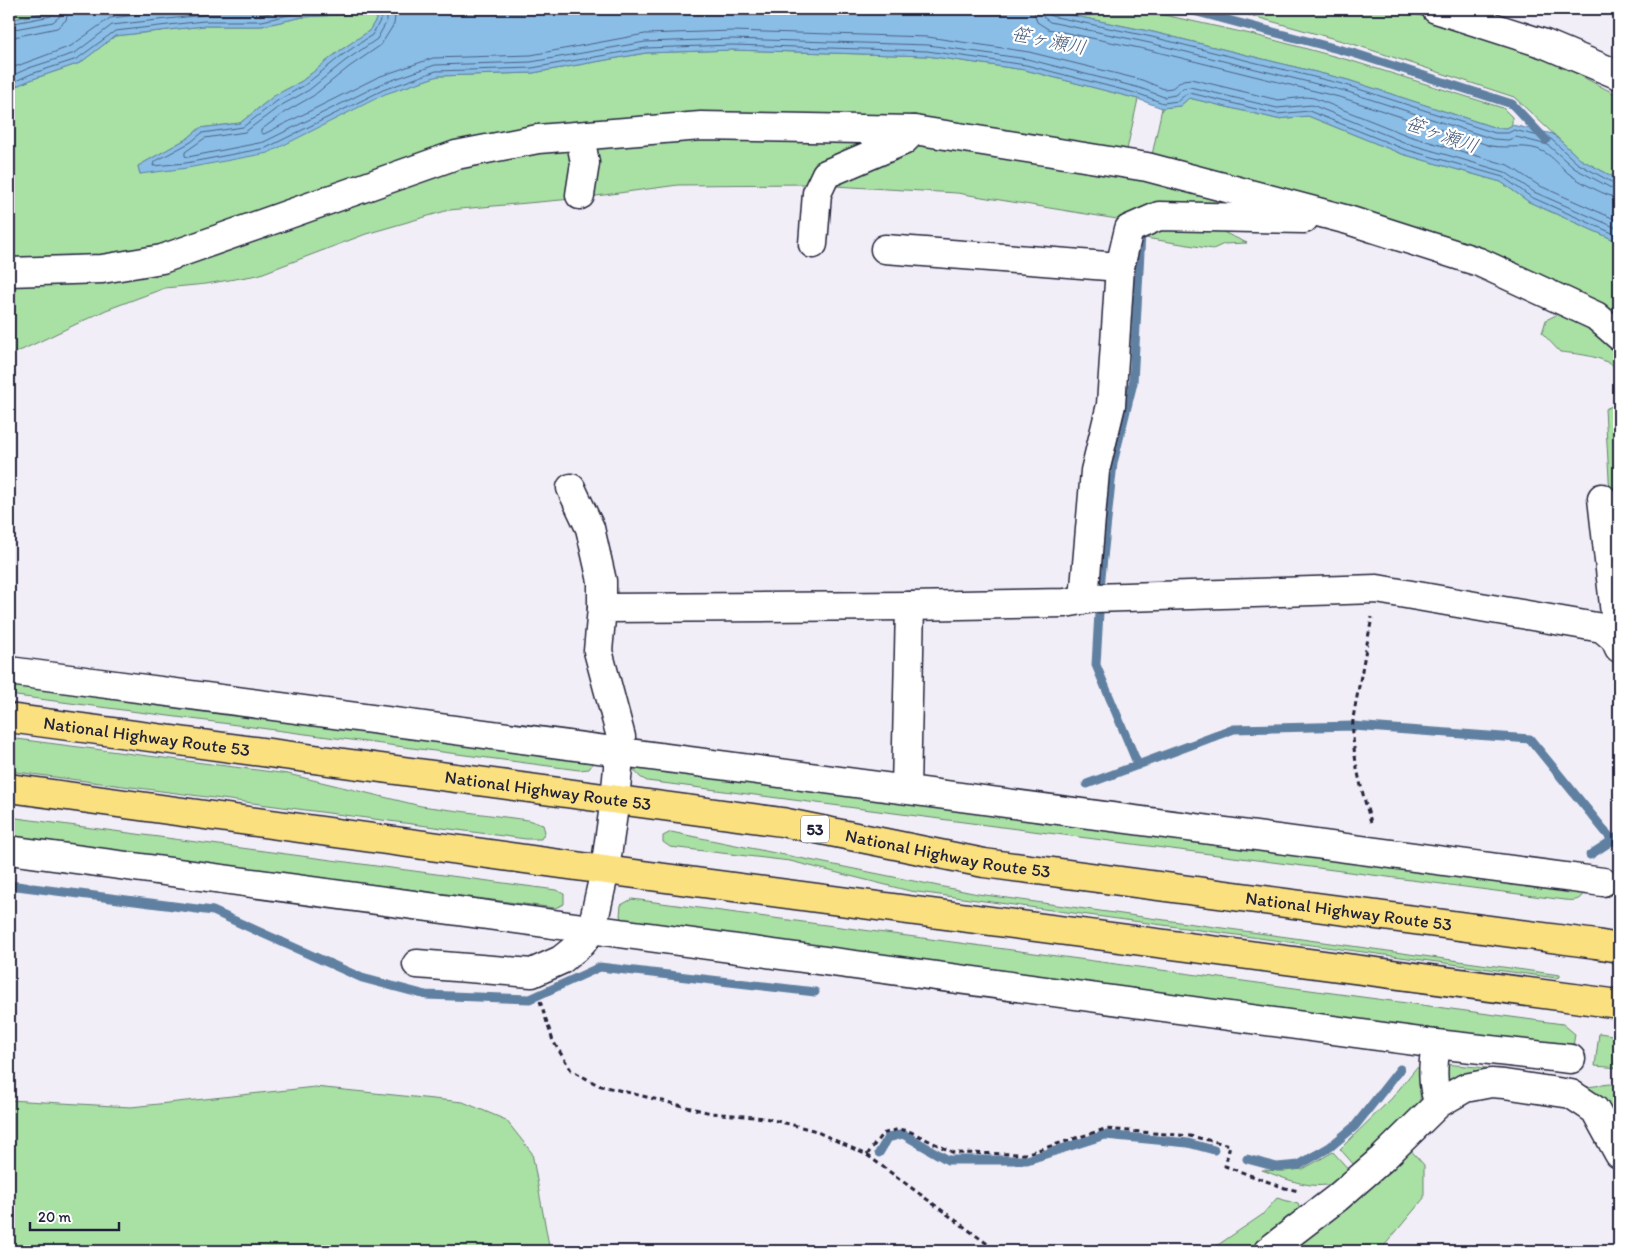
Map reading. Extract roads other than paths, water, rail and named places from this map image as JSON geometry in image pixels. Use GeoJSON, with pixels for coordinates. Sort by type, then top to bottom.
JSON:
{"type":"FeatureCollection","features":[{"type":"Feature","properties":{"kind":"highway","name":"National Highway Route 53"},"geometry":{"type":"LineString","coordinates":[[9,718],[782,822],[984,863],[1619,948]]}},
{"type":"Feature","properties":{"kind":"highway"},"geometry":{"type":"LineString","coordinates":[[9,788],[605,870],[1619,1004]]}},
{"type":"Feature","properties":{"kind":"street"},"geometry":{"type":"LineString","coordinates":[[1436,9],[1545,44],[1619,75]]}},
{"type":"Feature","properties":{"kind":"street"},"geometry":{"type":"LineString","coordinates":[[9,272],[102,269],[162,259],[456,155],[538,139],[701,126],[914,130],[1147,167],[1348,220],[1479,262],[1596,316],[1619,336]]}},
{"type":"Feature","properties":{"kind":"street"},"geometry":{"type":"LineString","coordinates":[[813,244],[817,193],[826,174],[904,141],[914,130]]}},
{"type":"Feature","properties":{"kind":"street"},"geometry":{"type":"LineString","coordinates":[[580,136],[585,163],[580,195]]}},
{"type":"Feature","properties":{"kind":"street"},"geometry":{"type":"LineString","coordinates":[[1094,598],[1095,471],[1111,405],[1120,267],[1128,229],[1159,216],[1348,220]]}},
{"type":"Feature","properties":{"kind":"street"},"geometry":{"type":"LineString","coordinates":[[885,249],[1120,267]]}},
{"type":"Feature","properties":{"kind":"street"},"geometry":{"type":"LineString","coordinates":[[417,964],[532,973],[561,960],[582,943],[592,929],[605,870],[621,737],[598,651],[602,608],[602,581],[590,528],[571,488]]}},
{"type":"Feature","properties":{"kind":"street"},"geometry":{"type":"LineString","coordinates":[[1602,498],[1617,643]]}},
{"type":"Feature","properties":{"kind":"street"},"geometry":{"type":"LineString","coordinates":[[602,608],[1065,603],[1094,598],[1377,589],[1602,628],[1617,643]]}},
{"type":"Feature","properties":{"kind":"street"},"geometry":{"type":"LineString","coordinates":[[906,789],[910,606]]}},
{"type":"Feature","properties":{"kind":"street"},"geometry":{"type":"LineString","coordinates":[[9,671],[1603,882]]}},
{"type":"Feature","properties":{"kind":"street"},"geometry":{"type":"LineString","coordinates":[[9,850],[1436,1044],[1571,1059]]}},
{"type":"Feature","properties":{"kind":"street"},"geometry":{"type":"LineString","coordinates":[[1436,1044],[1434,1091],[1439,1103]]}},
{"type":"Feature","properties":{"kind":"street"},"geometry":{"type":"LineString","coordinates":[[1268,1251],[1337,1198],[1382,1159],[1439,1103],[1465,1088],[1491,1083],[1571,1094],[1595,1110],[1619,1154]]}},
{"type":"Feature","properties":{"kind":"water","name":"笹ヶ瀬川"},"geometry":{"type":"Polygon","coordinates":[[[62,9],[1041,9],[1153,32],[1348,80],[1496,128],[1507,128],[1512,125],[1553,134],[1580,159],[1619,180],[1619,242],[1529,202],[1501,182],[1402,154],[1308,116],[1277,119],[1189,98],[1180,106],[1162,108],[1138,99],[1025,70],[927,56],[732,50],[646,53],[533,73],[438,76],[385,94],[268,153],[187,168],[140,174],[138,166],[188,138],[200,128],[240,123],[274,96],[302,81],[338,52],[369,31],[377,18],[373,13],[303,17],[262,26],[204,26],[115,36],[80,63],[9,89],[9,20],[62,9]]]}},
{"type":"Feature","properties":{"kind":"waterway"},"geometry":{"type":"LineString","coordinates":[[1186,9],[1353,53],[1512,104],[1546,140]]}},
{"type":"Feature","properties":{"kind":"waterway"},"geometry":{"type":"LineString","coordinates":[[1138,765],[1096,665],[1101,577],[1113,463],[1133,383],[1141,233]]}},
{"type":"Feature","properties":{"kind":"waterway"},"geometry":{"type":"LineString","coordinates":[[1087,784],[1234,729],[1353,726],[1530,739],[1613,841]]}},
{"type":"Feature","properties":{"kind":"waterway"},"geometry":{"type":"LineString","coordinates":[[1590,855],[1619,836]]}},
{"type":"Feature","properties":{"kind":"waterway"},"geometry":{"type":"LineString","coordinates":[[9,885],[213,911],[362,978],[426,995],[530,999],[600,967],[815,992]]}},
{"type":"Feature","properties":{"kind":"waterway"},"geometry":{"type":"LineString","coordinates":[[1247,1159],[1277,1167],[1299,1165],[1330,1147],[1355,1126],[1400,1069]]}},
{"type":"Feature","properties":{"kind":"waterway"},"geometry":{"type":"LineString","coordinates":[[879,1153],[888,1138],[903,1134],[948,1160],[1027,1160],[1105,1135],[1188,1143],[1214,1150]]}}]}
